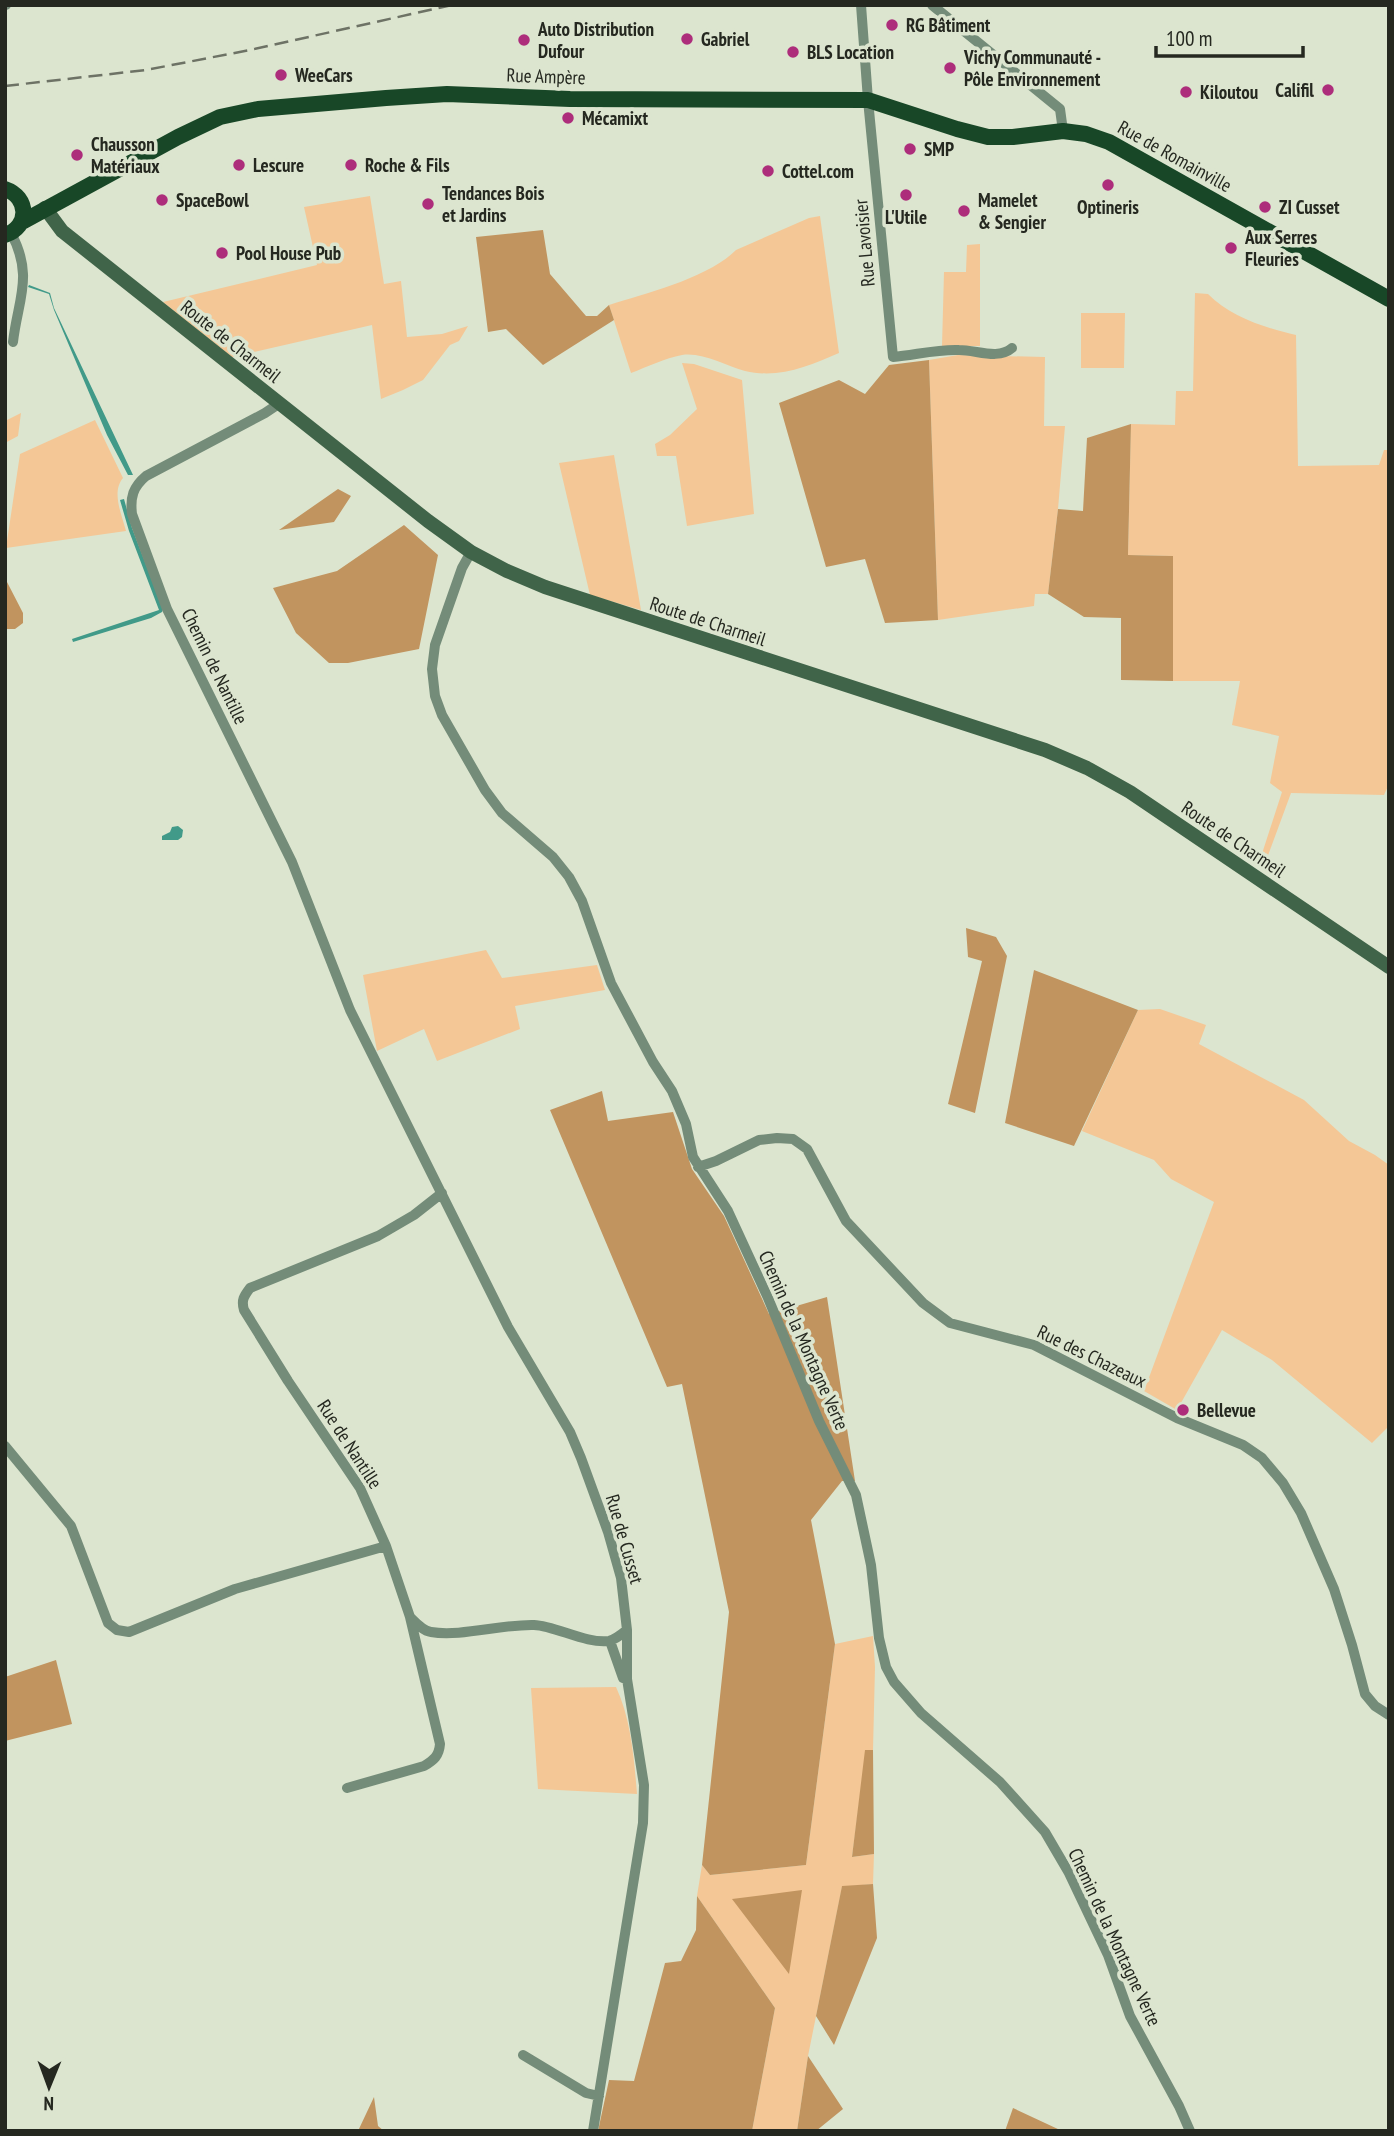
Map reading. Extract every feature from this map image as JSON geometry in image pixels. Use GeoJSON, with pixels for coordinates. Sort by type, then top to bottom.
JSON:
{"type":"FeatureCollection","features":[{"type":"Feature","properties":{"kind":"main road","name":"Rue Ampère"},"geometry":{"type":"LineString","coordinates":[[15,229],[45,208],[65,200],[178,137],[220,117],[258,109],[447,94],[570,99],[867,100],[957,130],[988,137],[1063,131]]}},
{"type":"Feature","properties":{"kind":"main road","name":"Rue de Romainville"},"geometry":{"type":"LineString","coordinates":[[1063,131],[1109,142],[1389,299]]}},
{"type":"Feature","properties":{"kind":"main road"},"geometry":{"type":"LineString","coordinates":[[6,188],[22,201],[45,208]]}},
{"type":"Feature","properties":{"kind":"main road"},"geometry":{"type":"LineString","coordinates":[[62,231],[60,208],[65,200]]}},
{"type":"Feature","properties":{"kind":"main road"},"geometry":{"type":"LineString","coordinates":[[15,229],[24,208],[22,201]]}},
{"type":"Feature","properties":{"kind":"main road","name":"Route de Charmeil"},"geometry":{"type":"LineString","coordinates":[[45,208],[62,231],[428,521],[471,552],[545,587],[1045,750],[1087,768],[1130,792],[1389,967]]}},
{"type":"Feature","properties":{"kind":"main road","name":"Route de Charmeil"},"geometry":{"type":"LineString","coordinates":[[15,229],[34,223],[62,231]]}},
{"type":"Feature","properties":{"kind":"street","name":"Rue Lavoisier"},"geometry":{"type":"LineString","coordinates":[[861,5],[867,100],[893,357],[958,350],[999,354],[1007,353],[1013,348]]}},
{"type":"Feature","properties":{"kind":"street"},"geometry":{"type":"LineString","coordinates":[[932,5],[1060,109],[1063,131]]}},
{"type":"Feature","properties":{"kind":"street"},"geometry":{"type":"LineString","coordinates":[[13,342],[24,290],[24,274],[15,229]]}},
{"type":"Feature","properties":{"kind":"street","name":"Chemin de Nantille"},"geometry":{"type":"LineString","coordinates":[[279,403],[265,413],[146,475],[132,492],[132,514],[167,609],[292,862],[350,1010]]}},
{"type":"Feature","properties":{"kind":"street","name":"Chemin de la Montagne Verte"},"geometry":{"type":"LineString","coordinates":[[471,552],[462,568],[435,645],[432,669],[435,696],[446,722],[502,813],[552,857],[569,877],[582,901],[611,983],[653,1062],[672,1091],[686,1124],[693,1157],[728,1211],[768,1298],[819,1422],[856,1495],[872,1565],[879,1638],[886,1667],[894,1682],[914,1706],[1000,1782],[1045,1832],[1069,1873],[1108,1955],[1130,2016],[1190,2131]]}},
{"type":"Feature","properties":{"kind":"street","name":"Rue de Cusset"},"geometry":{"type":"LineString","coordinates":[[350,1010],[508,1327],[570,1432],[608,1532],[621,1578],[627,1630],[627,1679],[644,1785],[643,1823],[593,2131]]}},
{"type":"Feature","properties":{"kind":"street","name":"Rue des Chazeaux"},"geometry":{"type":"LineString","coordinates":[[698,1167],[759,1140],[793,1139],[807,1149],[846,1221],[923,1303],[950,1323],[1034,1345],[1177,1418],[1243,1445],[1262,1458],[1283,1483],[1301,1513],[1334,1589],[1365,1694],[1375,1706],[1389,1715]]}},
{"type":"Feature","properties":{"kind":"street","name":"Rue de Nantille"},"geometry":{"type":"LineString","coordinates":[[347,1788],[424,1766],[439,1754],[440,1744],[410,1617],[386,1546],[360,1488],[244,1310],[243,1296],[250,1289],[378,1236],[414,1215],[442,1193]]}},
{"type":"Feature","properties":{"kind":"street"},"geometry":{"type":"LineString","coordinates":[[5,1446],[71,1526],[108,1623],[117,1630],[128,1632],[235,1589],[386,1546]]}},
{"type":"Feature","properties":{"kind":"street"},"geometry":{"type":"LineString","coordinates":[[410,1617],[428,1632],[446,1633],[508,1625],[538,1625],[581,1637],[610,1641],[627,1630]]}},
{"type":"Feature","properties":{"kind":"street"},"geometry":{"type":"LineString","coordinates":[[416,1650],[428,1632]]}},
{"type":"Feature","properties":{"kind":"street"},"geometry":{"type":"LineString","coordinates":[[610,1641],[623,1678],[627,1679]]}},
{"type":"Feature","properties":{"kind":"street"},"geometry":{"type":"LineString","coordinates":[[523,2055],[586,2093],[599,2096]]}},
{"type":"Feature","properties":{"kind":"shaded area"},"geometry":{"type":"Polygon","coordinates":[[[370,196],[384,284],[401,281],[407,337],[442,334],[468,326],[459,341],[450,345],[423,380],[381,399],[372,325],[232,357],[163,302],[317,265],[304,207],[370,196]]]}},
{"type":"Feature","properties":{"kind":"shaded area"},"geometry":{"type":"Polygon","coordinates":[[[820,216],[839,353],[805,367],[782,372],[745,371],[706,357],[682,355],[631,373],[609,305],[694,277],[736,250],[809,218],[820,216]]]}},
{"type":"Feature","properties":{"kind":"shaded area"},"geometry":{"type":"Polygon","coordinates":[[[543,230],[550,274],[586,316],[597,316],[609,305],[614,320],[543,365],[506,329],[488,332],[476,237],[543,230]]]}},
{"type":"Feature","properties":{"kind":"shaded area"},"geometry":{"type":"Polygon","coordinates":[[[980,244],[980,346],[942,346],[944,272],[966,272],[967,245],[980,244]]]}},
{"type":"Feature","properties":{"kind":"shaded area"},"geometry":{"type":"Polygon","coordinates":[[[1195,293],[1208,294],[1227,309],[1249,320],[1296,335],[1298,466],[1379,465],[1384,450],[1389,450],[1389,784],[1384,795],[1291,793],[1263,869],[1258,866],[1282,792],[1270,783],[1279,736],[1232,725],[1240,681],[1173,681],[1173,556],[1128,555],[1131,424],[1175,425],[1176,391],[1193,391],[1195,293]]]}},
{"type":"Feature","properties":{"kind":"shaded area"},"geometry":{"type":"Polygon","coordinates":[[[1081,313],[1125,313],[1124,368],[1081,368],[1081,313]]]}},
{"type":"Feature","properties":{"kind":"shaded area"},"geometry":{"type":"Polygon","coordinates":[[[958,355],[1045,357],[1044,426],[1065,426],[1048,594],[1035,594],[1034,606],[938,620],[929,360],[958,355]]]}},
{"type":"Feature","properties":{"kind":"shaded area"},"geometry":{"type":"Polygon","coordinates":[[[929,360],[938,620],[885,623],[865,559],[826,567],[779,403],[839,380],[865,394],[889,365],[929,360]]]}},
{"type":"Feature","properties":{"kind":"shaded area"},"geometry":{"type":"Polygon","coordinates":[[[682,363],[694,364],[742,380],[754,514],[687,526],[676,456],[657,456],[655,444],[670,435],[697,409],[682,363]]]}},
{"type":"Feature","properties":{"kind":"shaded area"},"geometry":{"type":"Polygon","coordinates":[[[21,413],[18,436],[5,443],[5,421],[21,413]]]}},
{"type":"Feature","properties":{"kind":"shaded area"},"geometry":{"type":"Polygon","coordinates":[[[95,420],[123,478],[118,497],[126,531],[6,548],[20,454],[95,420]]]}},
{"type":"Feature","properties":{"kind":"shaded area"},"geometry":{"type":"Polygon","coordinates":[[[1131,424],[1128,555],[1173,556],[1173,681],[1121,680],[1121,618],[1084,617],[1048,594],[1058,509],[1083,511],[1087,438],[1131,424]]]}},
{"type":"Feature","properties":{"kind":"shaded area"},"geometry":{"type":"Polygon","coordinates":[[[614,455],[641,610],[590,595],[559,463],[614,455]]]}},
{"type":"Feature","properties":{"kind":"shaded area"},"geometry":{"type":"Polygon","coordinates":[[[338,489],[351,496],[334,522],[279,530],[338,489]]]}},
{"type":"Feature","properties":{"kind":"shaded area"},"geometry":{"type":"Polygon","coordinates":[[[404,525],[438,555],[419,649],[348,663],[329,663],[296,633],[273,588],[337,571],[404,525]]]}},
{"type":"Feature","properties":{"kind":"shaded area"},"geometry":{"type":"Polygon","coordinates":[[[5,582],[23,613],[23,623],[15,629],[5,629],[5,582]]]}},
{"type":"Feature","properties":{"kind":"shaded area"},"geometry":{"type":"Polygon","coordinates":[[[966,928],[996,937],[1007,956],[975,1113],[948,1104],[982,961],[968,957],[966,928]]]}},
{"type":"Feature","properties":{"kind":"shaded area"},"geometry":{"type":"Polygon","coordinates":[[[486,950],[502,978],[597,965],[605,990],[515,1006],[520,1029],[437,1061],[424,1029],[377,1051],[363,975],[486,950]]]}},
{"type":"Feature","properties":{"kind":"shaded area"},"geometry":{"type":"Polygon","coordinates":[[[1034,970],[1138,1010],[1074,1146],[1005,1123],[1034,970]]]}},
{"type":"Feature","properties":{"kind":"shaded area"},"geometry":{"type":"Polygon","coordinates":[[[1160,1009],[1206,1025],[1199,1044],[1304,1100],[1349,1141],[1389,1165],[1389,1426],[1372,1443],[1272,1360],[1222,1330],[1177,1410],[1144,1391],[1214,1202],[1171,1179],[1154,1160],[1082,1131],[1138,1010],[1160,1009]]]}},
{"type":"Feature","properties":{"kind":"shaded area"},"geometry":{"type":"Polygon","coordinates":[[[602,1091],[608,1121],[673,1112],[692,1169],[724,1216],[769,1314],[827,1297],[855,1481],[842,1481],[811,1520],[835,1644],[806,1865],[710,1875],[702,1865],[729,1612],[682,1384],[667,1387],[550,1110],[602,1091]]]}},
{"type":"Feature","properties":{"kind":"shaded area"},"geometry":{"type":"Polygon","coordinates":[[[873,1636],[873,1750],[866,1750],[852,1857],[874,1854],[873,1884],[842,1887],[808,2056],[797,2131],[752,2131],[775,2008],[697,1896],[702,1865],[710,1875],[806,1865],[835,1644],[873,1636]]]}},
{"type":"Feature","properties":{"kind":"shaded area"},"geometry":{"type":"Polygon","coordinates":[[[56,1660],[72,1724],[5,1741],[5,1677],[56,1660]]]}},
{"type":"Feature","properties":{"kind":"shaded area"},"geometry":{"type":"Polygon","coordinates":[[[616,1687],[628,1725],[637,1794],[538,1789],[531,1688],[616,1687]]]}},
{"type":"Feature","properties":{"kind":"shaded area"},"geometry":{"type":"Polygon","coordinates":[[[865,1750],[873,1750],[874,1854],[852,1857],[865,1750]]]}},
{"type":"Feature","properties":{"kind":"shaded area"},"geometry":{"type":"Polygon","coordinates":[[[873,1884],[877,1938],[834,2045],[816,2016],[842,1886],[873,1884]]]}},
{"type":"Feature","properties":{"kind":"shaded area"},"geometry":{"type":"Polygon","coordinates":[[[802,1890],[789,1974],[732,1899],[802,1890]]]}},
{"type":"Feature","properties":{"kind":"shaded area"},"geometry":{"type":"Polygon","coordinates":[[[697,1896],[775,2008],[752,2131],[598,2131],[609,2080],[634,2081],[665,1963],[681,1961],[696,1930],[697,1896]]]}},
{"type":"Feature","properties":{"kind":"shaded area"},"geometry":{"type":"Polygon","coordinates":[[[808,2056],[843,2109],[816,2131],[797,2131],[808,2056]]]}},
{"type":"Feature","properties":{"kind":"shaded area"},"geometry":{"type":"Polygon","coordinates":[[[374,2097],[378,2126],[384,2131],[358,2131],[374,2097]]]}},
{"type":"Feature","properties":{"kind":"shaded area"},"geometry":{"type":"Polygon","coordinates":[[[1013,2108],[1060,2130],[1060,2131],[1005,2131],[1013,2108]]]}},
{"type":"Feature","properties":{"kind":"water"},"geometry":{"type":"Polygon","coordinates":[[[29,285],[50,293],[54,308],[133,475],[128,475],[107,435],[54,310],[49,294],[28,287],[29,285]]]}},
{"type":"Feature","properties":{"kind":"water"},"geometry":{"type":"Polygon","coordinates":[[[124,499],[162,612],[151,618],[73,642],[72,639],[159,610],[129,531],[120,500],[124,499]]]}},
{"type":"Feature","properties":{"kind":"water"},"geometry":{"type":"Polygon","coordinates":[[[178,826],[183,830],[182,837],[178,840],[162,840],[162,836],[170,832],[172,827],[178,826]]]}},
{"type":"Feature","properties":{"kind":"railway"},"geometry":{"type":"LineString","coordinates":[[5,86],[146,70],[452,5]]}},
{"type":"Feature","properties":{"kind":"place","name":"RG Bâtiment"},"geometry":{"type":"Point","coordinates":[892,25]}},
{"type":"Feature","properties":{"kind":"place","name":"Gabriel"},"geometry":{"type":"Point","coordinates":[687,39]}},
{"type":"Feature","properties":{"kind":"place","name":"Auto Distribution Dufour"},"geometry":{"type":"Point","coordinates":[524,40]}},
{"type":"Feature","properties":{"kind":"place","name":"BLS Location"},"geometry":{"type":"Point","coordinates":[793,52]}},
{"type":"Feature","properties":{"kind":"place","name":"Vichy Communauté - Pôle Environnement"},"geometry":{"type":"Point","coordinates":[950,68]}},
{"type":"Feature","properties":{"kind":"place","name":"WeeCars"},"geometry":{"type":"Point","coordinates":[281,75]}},
{"type":"Feature","properties":{"kind":"place","name":"Califil"},"geometry":{"type":"Point","coordinates":[1328,90]}},
{"type":"Feature","properties":{"kind":"place","name":"Kiloutou"},"geometry":{"type":"Point","coordinates":[1186,92]}},
{"type":"Feature","properties":{"kind":"place","name":"Mécamixt"},"geometry":{"type":"Point","coordinates":[568,118]}},
{"type":"Feature","properties":{"kind":"place","name":"SMP"},"geometry":{"type":"Point","coordinates":[910,149]}},
{"type":"Feature","properties":{"kind":"place","name":"Chausson Matériaux"},"geometry":{"type":"Point","coordinates":[77,155]}},
{"type":"Feature","properties":{"kind":"place","name":"Lescure"},"geometry":{"type":"Point","coordinates":[239,165]}},
{"type":"Feature","properties":{"kind":"place","name":"Roche & Fils"},"geometry":{"type":"Point","coordinates":[351,165]}},
{"type":"Feature","properties":{"kind":"place","name":"Cottel.com"},"geometry":{"type":"Point","coordinates":[768,171]}},
{"type":"Feature","properties":{"kind":"place","name":"Optineris"},"geometry":{"type":"Point","coordinates":[1108,185]}},
{"type":"Feature","properties":{"kind":"place","name":"L'Utile"},"geometry":{"type":"Point","coordinates":[906,195]}},
{"type":"Feature","properties":{"kind":"place","name":"SpaceBowl"},"geometry":{"type":"Point","coordinates":[162,200]}},
{"type":"Feature","properties":{"kind":"place","name":"Tendances Bois et Jardins"},"geometry":{"type":"Point","coordinates":[428,204]}},
{"type":"Feature","properties":{"kind":"place","name":"ZI Cusset"},"geometry":{"type":"Point","coordinates":[1265,207]}},
{"type":"Feature","properties":{"kind":"place","name":"Mamelet & Sengier"},"geometry":{"type":"Point","coordinates":[964,211]}},
{"type":"Feature","properties":{"kind":"place","name":"Aux Serres Fleuries"},"geometry":{"type":"Point","coordinates":[1231,248]}},
{"type":"Feature","properties":{"kind":"place","name":"Pool House Pub"},"geometry":{"type":"Point","coordinates":[222,253]}},
{"type":"Feature","properties":{"kind":"place","name":"Bellevue"},"geometry":{"type":"Point","coordinates":[1183,1410]}}]}
